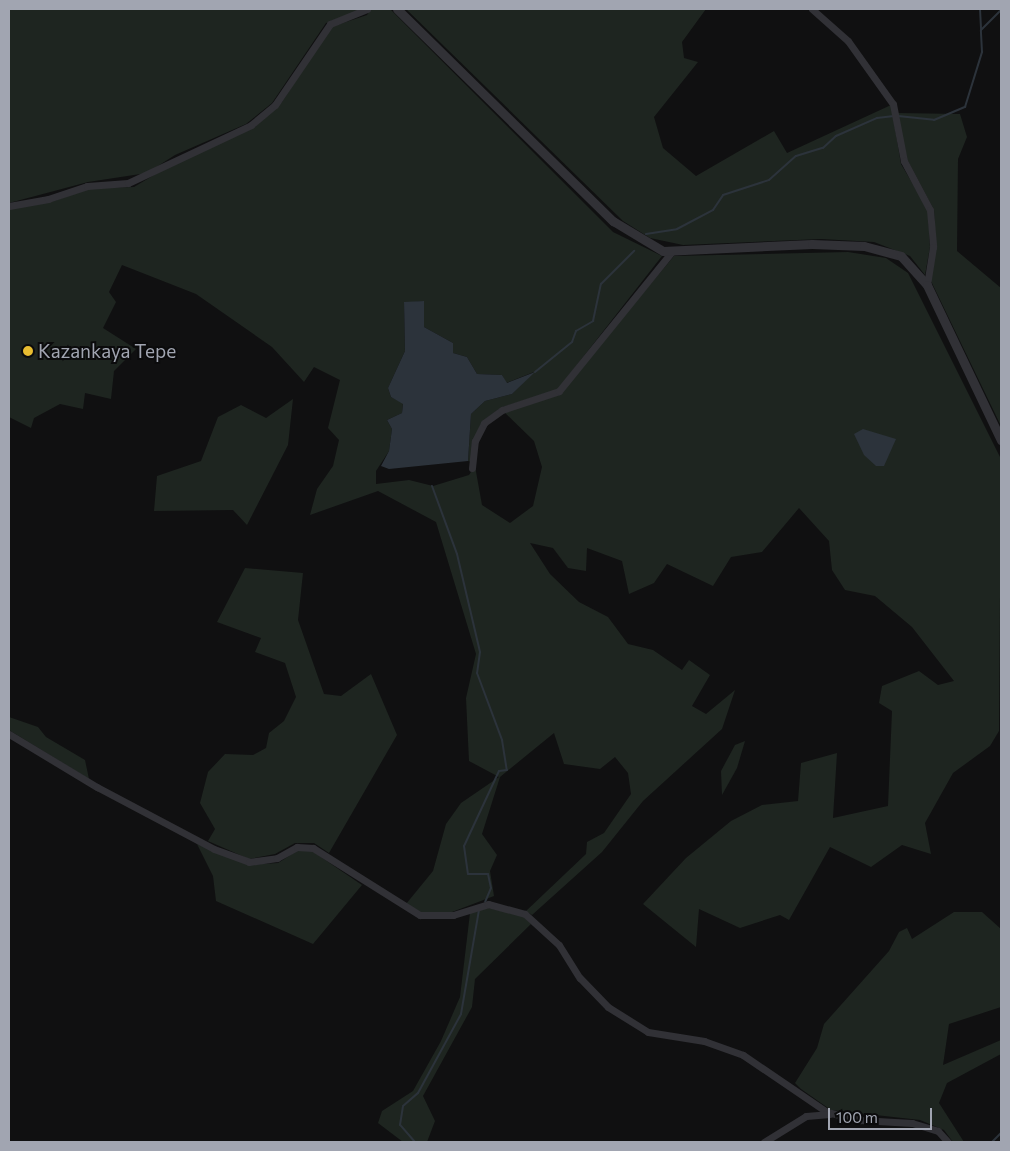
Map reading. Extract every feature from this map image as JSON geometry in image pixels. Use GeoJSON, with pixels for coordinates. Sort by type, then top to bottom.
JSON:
{"type":"FeatureCollection","features":[{"type":"Feature","properties":{"kind":"street"},"geometry":{"type":"LineString","coordinates":[[9,206],[48,199],[87,186],[128,183],[251,125],[275,106],[330,24],[367,9]]}},
{"type":"Feature","properties":{"kind":"street"},"geometry":{"type":"LineString","coordinates":[[397,9],[612,222],[663,250],[864,246],[901,256],[927,285],[1001,440]]}},
{"type":"Feature","properties":{"kind":"street"},"geometry":{"type":"LineString","coordinates":[[812,9],[848,41],[893,104],[904,161],[930,210],[933,248],[927,285]]}},
{"type":"Feature","properties":{"kind":"street"},"geometry":{"type":"LineString","coordinates":[[472,468],[475,441],[484,423],[502,410],[559,390],[673,250]]}},
{"type":"Feature","properties":{"kind":"street"},"geometry":{"type":"LineString","coordinates":[[9,734],[97,787],[214,849],[250,862],[277,858],[297,847],[314,848],[420,915],[453,915],[488,904],[525,914],[559,944],[580,978],[608,1007],[648,1032],[704,1041],[743,1055],[833,1114]]}},
{"type":"Feature","properties":{"kind":"street"},"geometry":{"type":"LineString","coordinates":[[764,1142],[806,1116],[833,1114],[912,1123],[938,1131],[948,1142]]}},
{"type":"Feature","properties":{"kind":"shaded area"},"geometry":{"type":"Polygon","coordinates":[[[9,9],[363,9],[326,23],[272,103],[246,124],[175,155],[147,173],[88,182],[9,203],[9,9]]]}},
{"type":"Feature","properties":{"kind":"shaded area"},"geometry":{"type":"Polygon","coordinates":[[[371,9],[390,9],[613,232],[662,256],[558,389],[500,408],[482,422],[473,441],[472,462],[468,461],[471,414],[485,401],[512,394],[534,372],[506,383],[502,375],[477,374],[467,357],[453,353],[453,343],[424,327],[424,301],[404,303],[405,351],[388,388],[391,397],[403,403],[402,413],[387,420],[392,429],[389,451],[376,471],[376,484],[409,480],[433,486],[469,475],[475,466],[482,505],[510,523],[533,506],[542,467],[534,441],[503,411],[560,393],[674,256],[848,252],[886,258],[908,273],[1001,459],[999,731],[990,746],[953,773],[925,823],[931,854],[902,845],[871,867],[830,847],[789,920],[780,915],[740,928],[699,909],[696,947],[643,904],[686,858],[731,821],[762,805],[798,801],[801,763],[837,753],[833,818],[888,806],[892,711],[879,703],[882,686],[919,671],[938,685],[954,681],[912,627],[875,596],[845,590],[832,570],[829,541],[799,508],[762,552],[731,557],[713,586],[667,564],[654,583],[629,594],[622,561],[587,548],[586,571],[568,568],[553,548],[530,543],[550,574],[579,602],[608,617],[628,644],[653,650],[682,670],[689,660],[710,675],[692,706],[706,714],[735,690],[722,729],[643,801],[602,852],[532,915],[526,911],[586,854],[587,842],[604,833],[631,794],[628,773],[615,757],[600,769],[564,764],[554,733],[500,777],[482,834],[497,855],[490,871],[494,896],[452,912],[421,912],[406,904],[433,871],[446,824],[461,803],[499,777],[469,761],[466,698],[476,654],[436,522],[378,491],[310,515],[317,489],[333,466],[339,440],[328,428],[340,380],[314,367],[304,382],[272,347],[196,294],[122,265],[109,292],[116,302],[103,328],[136,349],[114,371],[111,399],[85,393],[83,409],[60,404],[34,418],[31,428],[9,417],[9,208],[54,201],[90,188],[134,187],[179,160],[255,127],[282,102],[331,27],[367,15],[371,9]]]}},
{"type":"Feature","properties":{"kind":"shaded area"},"geometry":{"type":"Polygon","coordinates":[[[406,9],[706,9],[682,42],[684,58],[698,62],[654,117],[663,148],[696,176],[774,131],[787,153],[891,105],[901,164],[928,210],[930,247],[925,275],[910,256],[874,242],[821,239],[683,245],[650,238],[623,221],[406,9]]]}},
{"type":"Feature","properties":{"kind":"shaded area"},"geometry":{"type":"Polygon","coordinates":[[[897,113],[960,114],[967,137],[958,159],[957,251],[1001,288],[1001,426],[930,279],[936,247],[934,210],[907,159],[897,113]]]}},
{"type":"Feature","properties":{"kind":"shaded area"},"geometry":{"type":"Polygon","coordinates":[[[424,301],[424,327],[453,343],[453,353],[467,357],[477,374],[502,375],[507,383],[535,372],[512,394],[485,401],[471,414],[468,461],[389,469],[381,466],[389,451],[392,429],[387,420],[402,413],[403,404],[391,397],[388,388],[405,351],[404,302],[424,301]]]}},
{"type":"Feature","properties":{"kind":"shaded area"},"geometry":{"type":"Polygon","coordinates":[[[293,399],[288,445],[247,525],[233,510],[154,511],[157,476],[201,461],[218,417],[241,405],[266,418],[293,399]]]}},
{"type":"Feature","properties":{"kind":"shaded area"},"geometry":{"type":"Polygon","coordinates":[[[863,429],[896,439],[884,466],[876,466],[864,455],[854,434],[863,429]]]}},
{"type":"Feature","properties":{"kind":"shaded area"},"geometry":{"type":"Polygon","coordinates":[[[245,568],[303,573],[298,620],[324,694],[341,696],[371,674],[397,735],[329,853],[314,843],[295,843],[275,854],[249,859],[208,841],[215,829],[200,803],[208,772],[225,754],[253,755],[266,748],[269,733],[284,721],[296,697],[285,663],[255,652],[261,638],[217,622],[245,568]]]}},
{"type":"Feature","properties":{"kind":"shaded area"},"geometry":{"type":"Polygon","coordinates":[[[9,717],[38,727],[46,737],[85,760],[89,779],[9,730],[9,717]]]}},
{"type":"Feature","properties":{"kind":"shaded area"},"geometry":{"type":"Polygon","coordinates":[[[745,741],[737,768],[722,795],[721,771],[735,745],[745,741]]]}},
{"type":"Feature","properties":{"kind":"shaded area"},"geometry":{"type":"Polygon","coordinates":[[[197,844],[248,865],[278,863],[297,851],[312,851],[362,885],[313,944],[216,901],[213,876],[197,844]]]}},
{"type":"Feature","properties":{"kind":"shaded area"},"geometry":{"type":"Polygon","coordinates":[[[488,908],[523,916],[531,924],[475,979],[472,1007],[423,1096],[435,1121],[427,1142],[403,1142],[378,1123],[382,1111],[413,1091],[441,1041],[460,997],[470,913],[488,908]]]}},
{"type":"Feature","properties":{"kind":"shaded area"},"geometry":{"type":"Polygon","coordinates":[[[954,912],[982,912],[1001,929],[1001,1007],[949,1024],[943,1065],[1001,1040],[1001,1054],[947,1083],[939,1103],[964,1142],[953,1142],[944,1130],[920,1120],[831,1110],[801,1089],[795,1083],[817,1048],[824,1024],[889,951],[899,932],[907,928],[912,939],[954,912]]]}},
{"type":"Feature","properties":{"kind":"waterway"},"geometry":{"type":"LineString","coordinates":[[980,9],[981,30]]}},
{"type":"Feature","properties":{"kind":"waterway"},"geometry":{"type":"LineString","coordinates":[[898,116],[934,120],[965,107],[982,52],[981,30],[1001,10]]}},
{"type":"Feature","properties":{"kind":"waterway"},"geometry":{"type":"LineString","coordinates":[[646,234],[677,229],[713,210],[723,195],[769,180],[796,156],[823,148],[836,136],[877,118],[894,116]]}},
{"type":"Feature","properties":{"kind":"waterway"},"geometry":{"type":"LineString","coordinates":[[535,372],[572,342],[576,331],[593,321],[601,284],[634,251]]}},
{"type":"Feature","properties":{"kind":"waterway"},"geometry":{"type":"LineString","coordinates":[[432,486],[457,554],[480,652],[477,673],[502,740],[507,770],[499,771],[464,846],[468,874],[488,874],[491,888],[485,902]]}},
{"type":"Feature","properties":{"kind":"waterway"},"geometry":{"type":"LineString","coordinates":[[415,1142],[400,1125],[403,1106],[418,1093],[461,1014],[479,910]]}},
{"type":"Feature","properties":{"kind":"waterway"},"geometry":{"type":"LineString","coordinates":[[992,1142],[1001,1133]]}},
{"type":"Feature","properties":{"kind":"place","name":"Kazankaya Tepe"},"geometry":{"type":"Point","coordinates":[28,351]}}]}
